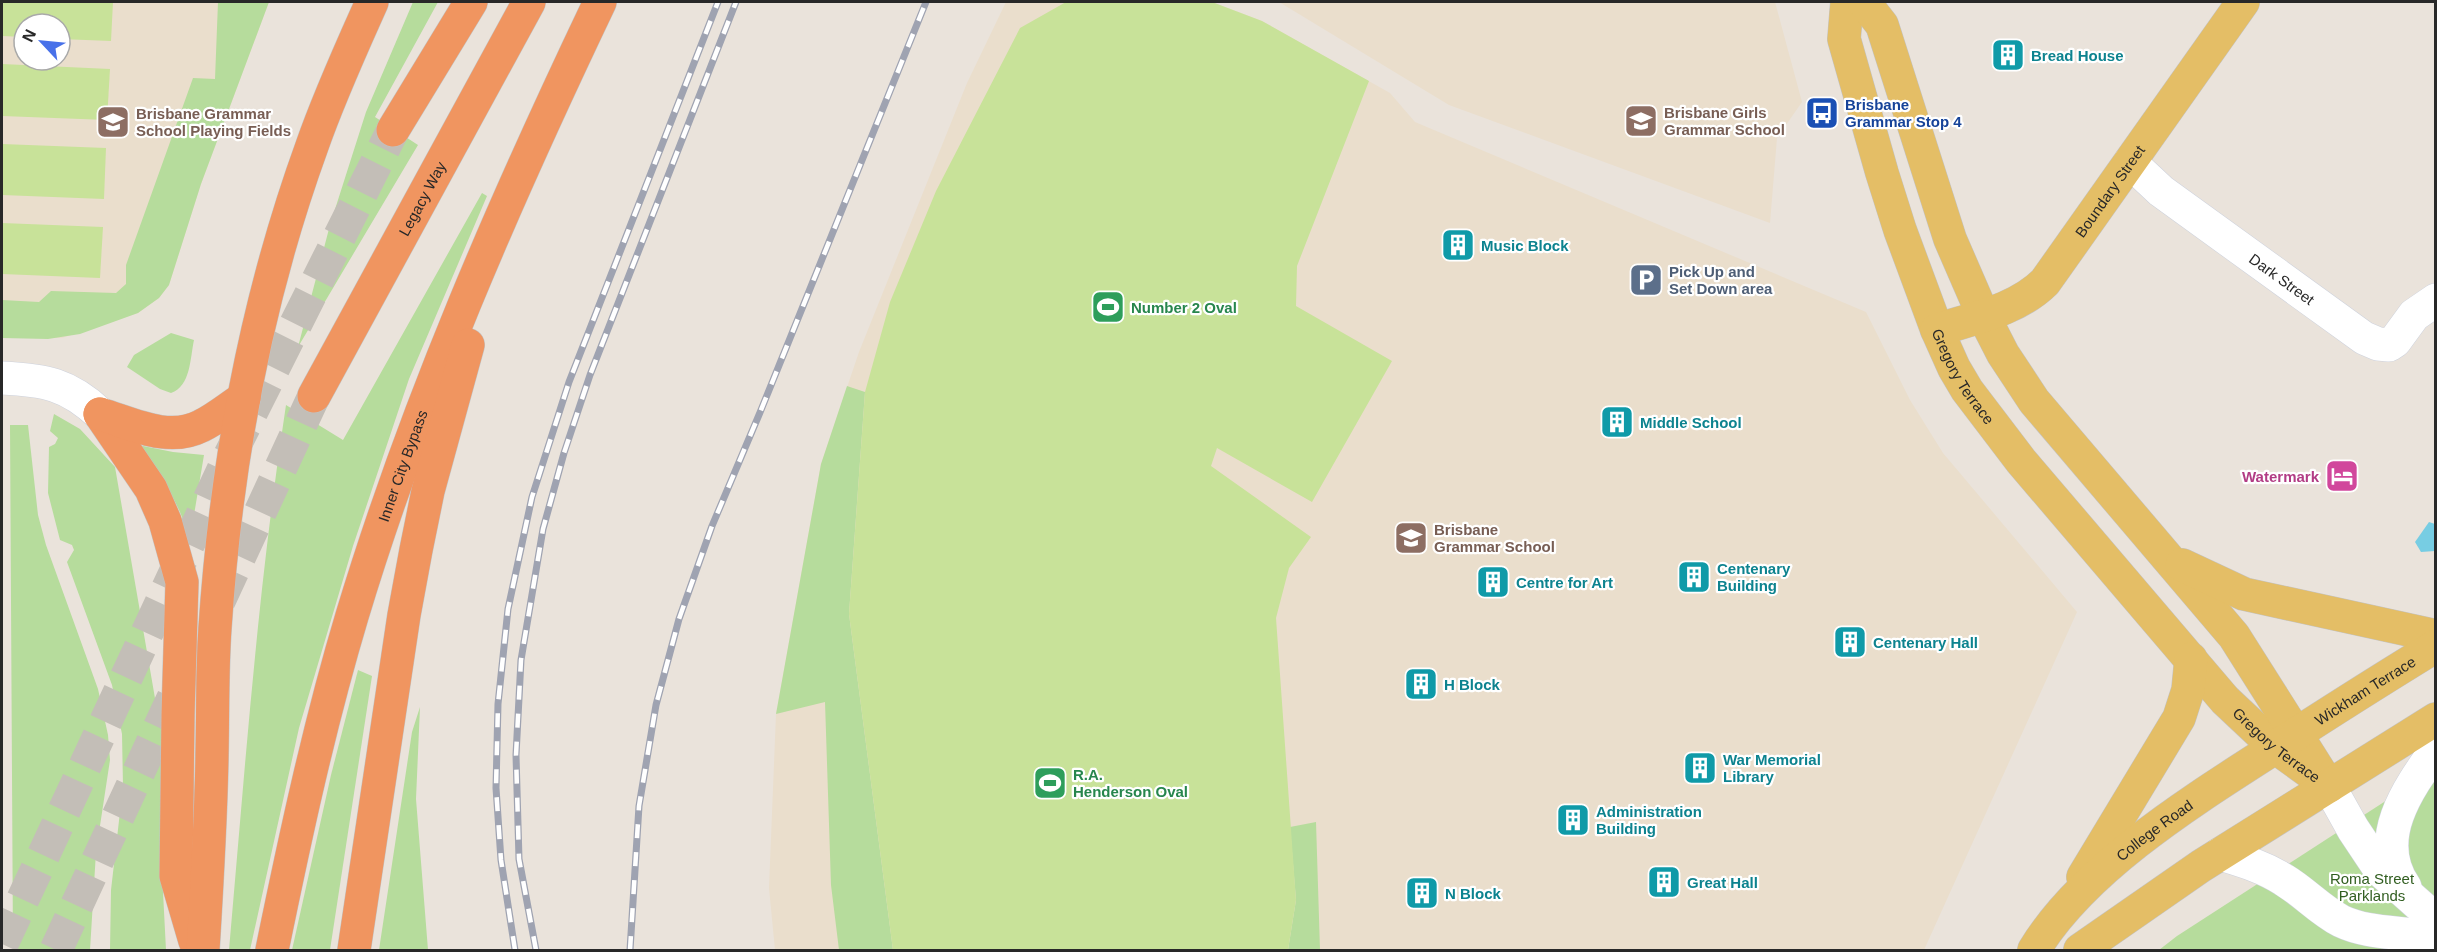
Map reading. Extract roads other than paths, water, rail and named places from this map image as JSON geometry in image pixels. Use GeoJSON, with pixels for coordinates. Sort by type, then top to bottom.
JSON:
{"type":"FeatureCollection","features":[{"type":"Feature","properties":{"kind":"highway"},"geometry":{"type":"LineString","coordinates":[[203,951],[210,830],[215,630],[222,544],[244,398],[265,300],[288,219],[312,145],[372,2]]}},
{"type":"Feature","properties":{"kind":"highway"},"geometry":{"type":"LineString","coordinates":[[393,130],[471,2]]}},
{"type":"Feature","properties":{"kind":"highway","name":"Legacy Way"},"geometry":{"type":"LineString","coordinates":[[314,396],[529,2]]}},
{"type":"Feature","properties":{"kind":"highway","name":"Inner City Bypass"},"geometry":{"type":"LineString","coordinates":[[272,951],[308,781],[355,607],[410,443],[500,218],[600,2]]}},
{"type":"Feature","properties":{"kind":"highway"},"geometry":{"type":"LineString","coordinates":[[354,951],[404,615],[416,550],[428,491],[500,218]]}},
{"type":"Feature","properties":{"kind":"highway"},"geometry":{"type":"LineString","coordinates":[[100,414],[152,432],[171,432],[199,428],[244,398]]}},
{"type":"Feature","properties":{"kind":"highway"},"geometry":{"type":"LineString","coordinates":[[100,414],[151,489],[165,521],[182,582],[176,876],[198,951]]}},
{"type":"Feature","properties":{"kind":"main road","name":"Gregory Terrace"},"geometry":{"type":"LineString","coordinates":[[1847,2],[1844,39],[1900,230],[1937,330],[1954,368],[2014,452],[2235,710],[2286,740],[2329,786]]}},
{"type":"Feature","properties":{"kind":"main road","name":"Gregory Terrace"},"geometry":{"type":"LineString","coordinates":[[1864,2],[1881,25],[1950,239],[1983,315],[2003,354],[2034,401],[2234,636],[2286,740]]}},
{"type":"Feature","properties":{"kind":"main road","name":"Boundary Street"},"geometry":{"type":"LineString","coordinates":[[1937,330],[1983,315],[2031,295],[2045,282],[2244,2]]}},
{"type":"Feature","properties":{"kind":"main road"},"geometry":{"type":"LineString","coordinates":[[2167,557],[2244,594],[2436,636]]}},
{"type":"Feature","properties":{"kind":"main road","name":"Wickham Terrace"},"geometry":{"type":"LineString","coordinates":[[2286,740],[2436,646]]}},
{"type":"Feature","properties":{"kind":"main road"},"geometry":{"type":"LineString","coordinates":[[2059,915],[2179,718],[2188,690],[2191,659]]}},
{"type":"Feature","properties":{"kind":"main road"},"geometry":{"type":"LineString","coordinates":[[2080,951],[2153,898],[2220,854],[2436,719]]}},
{"type":"Feature","properties":{"kind":"main road","name":"College Road"},"geometry":{"type":"LineString","coordinates":[[2034,951],[2059,915],[2141,839],[2208,790],[2286,740]]}},
{"type":"Feature","properties":{"kind":"street","name":"Dark Street"},"geometry":{"type":"LineString","coordinates":[[2130,162],[2161,191],[2378,344],[2389,345],[2395,341],[2435,292]]}},
{"type":"Feature","properties":{"kind":"street"},"geometry":{"type":"LineString","coordinates":[[2,378],[51,383],[81,396],[100,414]]}},
{"type":"Feature","properties":{"kind":"street"},"geometry":{"type":"LineString","coordinates":[[2425,911],[2400,880],[2391,846],[2393,823],[2405,795],[2436,750]]}},
{"type":"Feature","properties":{"kind":"street"},"geometry":{"type":"LineString","coordinates":[[2329,786],[2353,829],[2381,871],[2425,911]]}},
{"type":"Feature","properties":{"kind":"street"},"geometry":{"type":"LineString","coordinates":[[2220,854],[2265,869],[2285,880],[2326,912],[2342,921],[2368,929],[2417,934],[2436,939]]}},
{"type":"Feature","properties":{"kind":"water"},"geometry":{"type":"Polygon","coordinates":[[[2429,522],[2435,524],[2435,551],[2421,552],[2415,542],[2429,522]]]}},
{"type":"Feature","properties":{"kind":"tunnel"},"geometry":{"type":"LineString","coordinates":[[2,944],[229,457],[393,130]]}},
{"type":"Feature","properties":{"kind":"tunnel"},"geometry":{"type":"LineString","coordinates":[[219,601],[314,396]]}},
{"type":"Feature","properties":{"kind":"tunnel"},"geometry":{"type":"LineString","coordinates":[[56,950],[180,683]]}},
{"type":"Feature","properties":{"kind":"railway"},"geometry":{"type":"LineString","coordinates":[[515,950],[501,860],[496,788],[498,704],[508,609],[532,497],[569,382],[718,2]]}},
{"type":"Feature","properties":{"kind":"railway"},"geometry":{"type":"LineString","coordinates":[[536,950],[519,859],[516,755],[521,660],[543,529],[564,453],[590,375],[736,2]]}},
{"type":"Feature","properties":{"kind":"railway"},"geometry":{"type":"LineString","coordinates":[[630,950],[639,806],[656,705],[679,619],[712,526],[926,2]]}},
{"type":"Feature","properties":{"kind":"place","name":"Bread House"},"geometry":{"type":"Point","coordinates":[2008,55]}},
{"type":"Feature","properties":{"kind":"place","name":"Brisbane Grammar Stop 4"},"geometry":{"type":"Point","coordinates":[1822,113]}},
{"type":"Feature","properties":{"kind":"place","name":"Brisbane Girls Grammar School"},"geometry":{"type":"Point","coordinates":[1641,121]}},
{"type":"Feature","properties":{"kind":"place","name":"Brisbane Grammar School Playing Fields"},"geometry":{"type":"Point","coordinates":[113,122]}},
{"type":"Feature","properties":{"kind":"place","name":"Music Block"},"geometry":{"type":"Point","coordinates":[1458,245]}},
{"type":"Feature","properties":{"kind":"place","name":"Pick Up and Set Down area"},"geometry":{"type":"Point","coordinates":[1646,280]}},
{"type":"Feature","properties":{"kind":"place","name":"Number 2 Oval"},"geometry":{"type":"Point","coordinates":[1108,307]}},
{"type":"Feature","properties":{"kind":"place","name":"Middle School"},"geometry":{"type":"Point","coordinates":[1617,422]}},
{"type":"Feature","properties":{"kind":"place","name":"Watermark"},"geometry":{"type":"Point","coordinates":[2342,476]}},
{"type":"Feature","properties":{"kind":"place","name":"Brisbane Grammar School"},"geometry":{"type":"Point","coordinates":[1411,538]}},
{"type":"Feature","properties":{"kind":"place","name":"Centenary Building"},"geometry":{"type":"Point","coordinates":[1694,577]}},
{"type":"Feature","properties":{"kind":"place","name":"Centre for Art"},"geometry":{"type":"Point","coordinates":[1493,582]}},
{"type":"Feature","properties":{"kind":"place","name":"Centenary Hall"},"geometry":{"type":"Point","coordinates":[1850,642]}},
{"type":"Feature","properties":{"kind":"place","name":"H Block"},"geometry":{"type":"Point","coordinates":[1421,684]}},
{"type":"Feature","properties":{"kind":"place","name":"War Memorial Library"},"geometry":{"type":"Point","coordinates":[1700,768]}},
{"type":"Feature","properties":{"kind":"place","name":"R.A. Henderson Oval"},"geometry":{"type":"Point","coordinates":[1050,783]}},
{"type":"Feature","properties":{"kind":"place","name":"Administration Building"},"geometry":{"type":"Point","coordinates":[1573,820]}},
{"type":"Feature","properties":{"kind":"place","name":"Great Hall"},"geometry":{"type":"Point","coordinates":[1664,882]}},
{"type":"Feature","properties":{"kind":"place","name":"N Block"},"geometry":{"type":"Point","coordinates":[1422,893]}},
{"type":"Feature","properties":{"kind":"park label","name":"Roma Street Parklands"},"geometry":{"type":"Point","coordinates":[2372,886]}}]}
